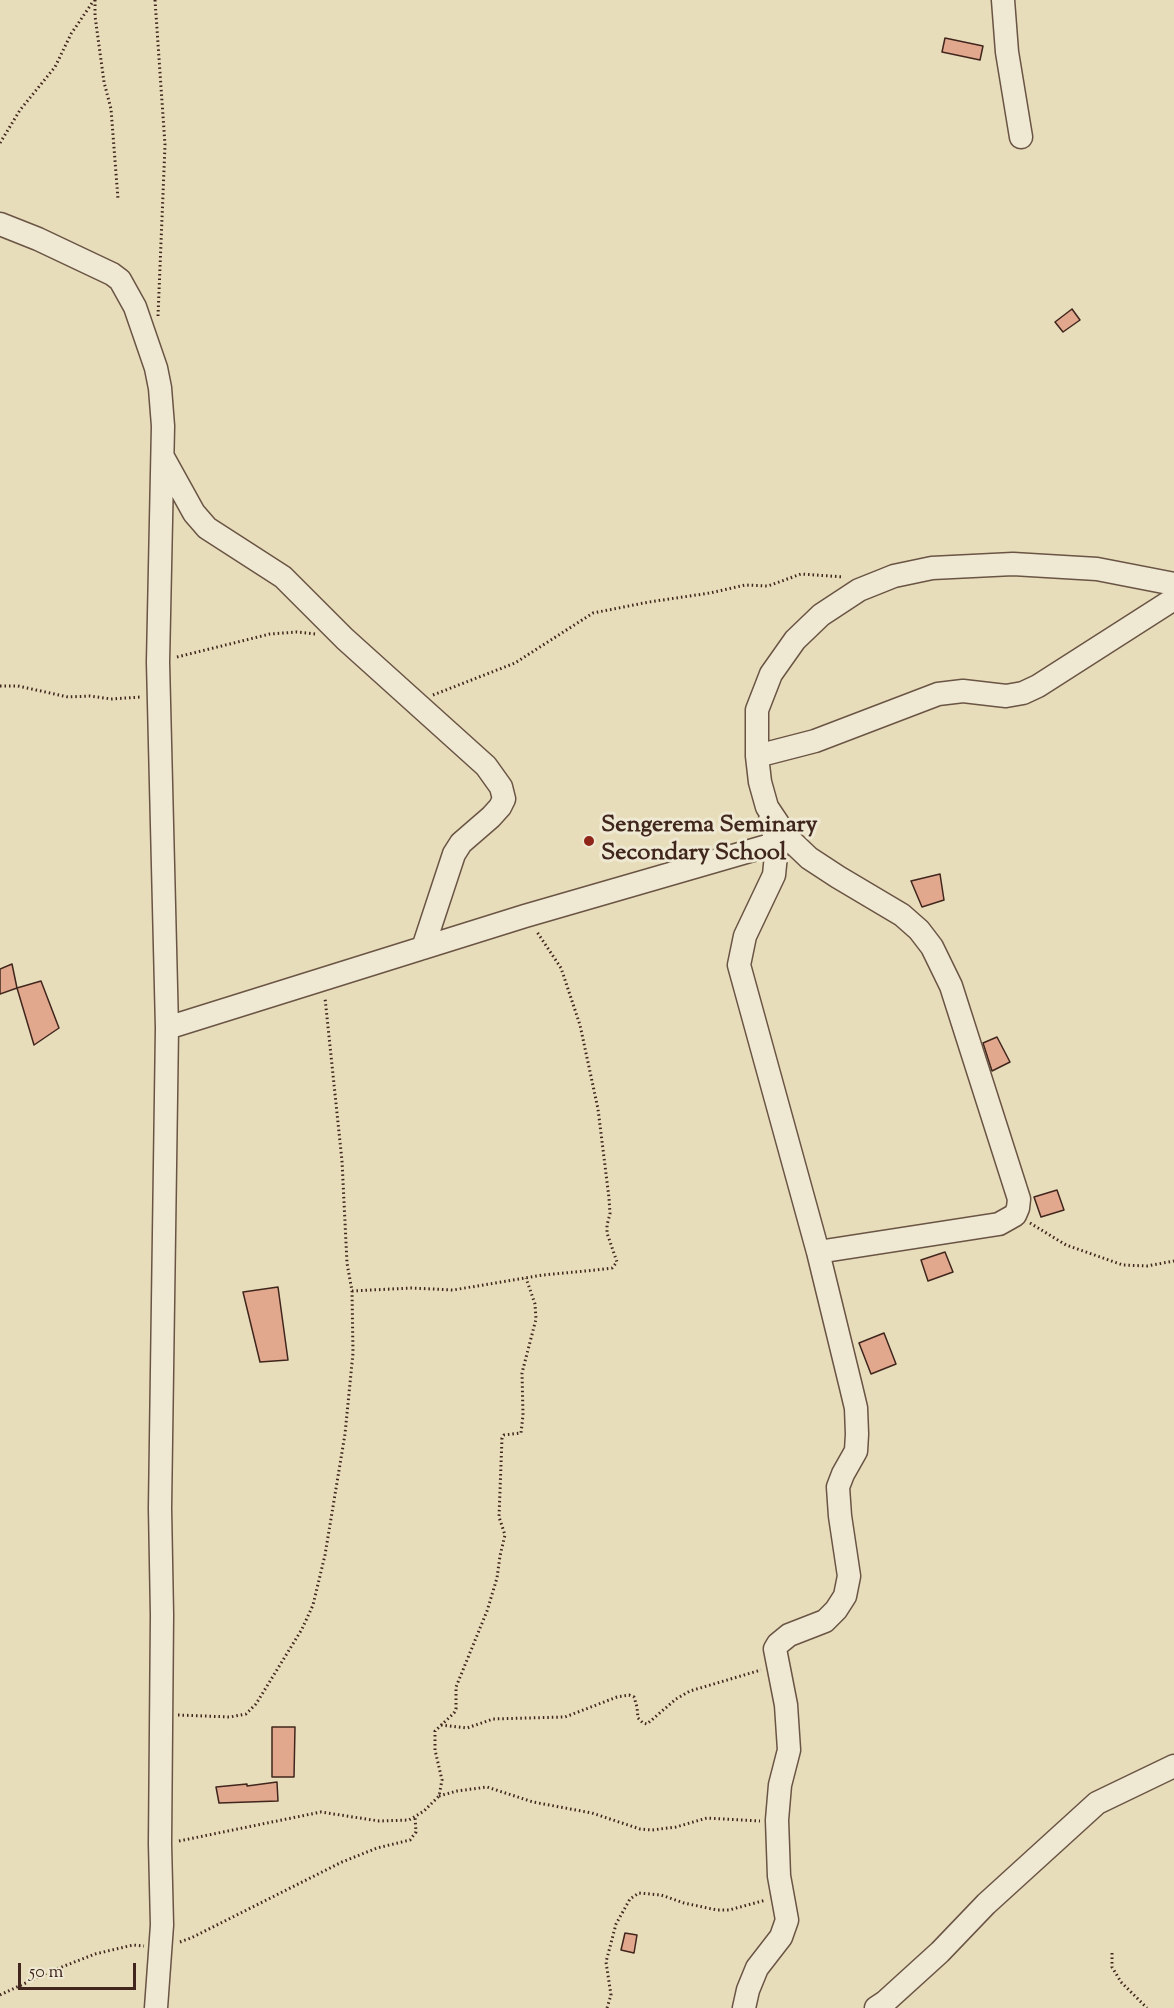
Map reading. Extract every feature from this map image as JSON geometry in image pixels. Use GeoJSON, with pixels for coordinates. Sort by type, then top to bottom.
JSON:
{"type":"FeatureCollection","features":[{"type":"Feature","properties":{"kind":"street"},"geometry":{"type":"LineString","coordinates":[[1003,0],[1007,52],[1021,136]]}},
{"type":"Feature","properties":{"kind":"street"},"geometry":{"type":"LineString","coordinates":[[0,224],[112,274],[126,288],[156,368],[162,416],[158,662],[167,1028],[160,1508],[159,1844],[162,1925],[156,2008]]}},
{"type":"Feature","properties":{"kind":"street"},"geometry":{"type":"LineString","coordinates":[[162,456],[194,513],[207,528],[283,577],[345,639],[486,766],[501,787],[504,799],[491,817],[461,843],[454,854],[423,948]]}},
{"type":"Feature","properties":{"kind":"street"},"geometry":{"type":"LineString","coordinates":[[744,2008],[757,1968],[781,1937],[787,1920],[776,1840],[780,1785],[789,1750],[786,1705],[775,1649],[789,1635],[825,1621],[845,1596],[849,1576],[838,1487],[856,1451],[856,1408],[818,1252],[739,965],[745,936],[774,875],[777,845],[760,782],[757,756],[757,710],[771,674],[795,640],[821,615],[859,590],[894,576],[932,568],[1013,564],[1097,569],[1174,584]]}},
{"type":"Feature","properties":{"kind":"street"},"geometry":{"type":"LineString","coordinates":[[757,756],[815,741],[938,693],[963,691],[1006,696],[1023,693],[1038,686],[1174,599]]}},
{"type":"Feature","properties":{"kind":"street"},"geometry":{"type":"LineString","coordinates":[[767,807],[787,837],[809,858],[902,915],[920,930],[932,947],[951,986],[1019,1199],[1015,1215],[999,1224],[818,1252]]}},
{"type":"Feature","properties":{"kind":"street"},"geometry":{"type":"LineString","coordinates":[[167,1028],[525,916],[777,845]]}},
{"type":"Feature","properties":{"kind":"street"},"geometry":{"type":"LineString","coordinates":[[876,2008],[940,1952],[1015,1877],[1097,1803],[1174,1766]]}},
{"type":"Feature","properties":{"kind":"path"},"geometry":{"type":"LineString","coordinates":[[0,143],[20,110],[55,67],[70,34],[95,0]]}},
{"type":"Feature","properties":{"kind":"path"},"geometry":{"type":"LineString","coordinates":[[95,0],[104,82],[111,109],[118,199]]}},
{"type":"Feature","properties":{"kind":"path"},"geometry":{"type":"LineString","coordinates":[[155,0],[165,145],[158,321]]}},
{"type":"Feature","properties":{"kind":"path"},"geometry":{"type":"LineString","coordinates":[[415,701],[515,663],[593,613],[745,585],[768,586],[801,574],[852,577]]}},
{"type":"Feature","properties":{"kind":"path"},"geometry":{"type":"LineString","coordinates":[[158,662],[270,634],[297,632],[316,634]]}},
{"type":"Feature","properties":{"kind":"path"},"geometry":{"type":"LineString","coordinates":[[0,686],[18,686],[68,697],[90,696],[111,699],[159,695]]}},
{"type":"Feature","properties":{"kind":"path"},"geometry":{"type":"LineString","coordinates":[[352,1291],[411,1288],[453,1290],[526,1278],[612,1268],[617,1262],[607,1233],[610,1214],[609,1198],[598,1109],[580,1025],[561,968],[525,916]]}},
{"type":"Feature","properties":{"kind":"path"},"geometry":{"type":"LineString","coordinates":[[161,1714],[230,1717],[246,1714],[256,1704],[302,1629],[313,1605],[325,1555],[345,1434],[353,1353],[352,1291],[347,1263],[342,1161],[323,979]]}},
{"type":"Feature","properties":{"kind":"path"},"geometry":{"type":"LineString","coordinates":[[1015,1215],[1066,1245],[1123,1265],[1147,1266],[1174,1261]]}},
{"type":"Feature","properties":{"kind":"path"},"geometry":{"type":"LineString","coordinates":[[439,1796],[441,1780],[434,1737],[440,1725],[456,1709],[456,1687],[498,1578],[505,1535],[499,1517],[502,1438],[504,1435],[521,1433],[522,1373],[536,1319],[535,1304],[526,1278]]}},
{"type":"Feature","properties":{"kind":"path"},"geometry":{"type":"LineString","coordinates":[[440,1725],[462,1728],[493,1719],[565,1717],[617,1697],[629,1695],[634,1697],[638,1707],[638,1718],[643,1724],[647,1724],[676,1699],[690,1691],[750,1675],[777,1664]]}},
{"type":"Feature","properties":{"kind":"path"},"geometry":{"type":"LineString","coordinates":[[159,1844],[321,1812],[379,1821],[400,1821],[416,1817],[439,1796],[487,1787],[534,1802],[592,1813],[640,1829],[676,1827],[707,1818],[777,1820]]}},
{"type":"Feature","properties":{"kind":"path"},"geometry":{"type":"LineString","coordinates":[[0,1995],[104,1952],[133,1945],[159,1947],[191,1938],[342,1862],[376,1848],[410,1840],[416,1832],[416,1817]]}},
{"type":"Feature","properties":{"kind":"path"},"geometry":{"type":"LineString","coordinates":[[607,2008],[611,1995],[606,1962],[616,1924],[630,1899],[639,1893],[661,1895],[699,1907],[723,1910],[760,1903],[782,1893]]}},
{"type":"Feature","properties":{"kind":"path"},"geometry":{"type":"LineString","coordinates":[[1112,1953],[1112,1967],[1121,1982],[1147,2008]]}},
{"type":"Feature","properties":{"kind":"path"},"geometry":{"type":"LineString","coordinates":[[0,1990],[5,1992]]}},
{"type":"Feature","properties":{"kind":"building"},"geometry":{"type":"Polygon","coordinates":[[[945,38],[983,46],[980,60],[942,52],[945,38]]]}},
{"type":"Feature","properties":{"kind":"building"},"geometry":{"type":"Polygon","coordinates":[[[1072,309],[1080,320],[1063,332],[1055,322],[1072,309]]]}},
{"type":"Feature","properties":{"kind":"building"},"geometry":{"type":"Polygon","coordinates":[[[940,874],[944,900],[922,907],[911,881],[940,874]]]}},
{"type":"Feature","properties":{"kind":"building"},"geometry":{"type":"Polygon","coordinates":[[[12,964],[17,988],[0,994],[0,969],[12,964]]]}},
{"type":"Feature","properties":{"kind":"building"},"geometry":{"type":"Polygon","coordinates":[[[41,981],[59,1028],[34,1045],[17,988],[41,981]]]}},
{"type":"Feature","properties":{"kind":"building"},"geometry":{"type":"Polygon","coordinates":[[[997,1037],[1010,1062],[992,1071],[983,1043],[997,1037]]]}},
{"type":"Feature","properties":{"kind":"building"},"geometry":{"type":"Polygon","coordinates":[[[1057,1190],[1064,1210],[1041,1217],[1034,1197],[1057,1190]]]}},
{"type":"Feature","properties":{"kind":"building"},"geometry":{"type":"Polygon","coordinates":[[[945,1252],[953,1272],[928,1281],[921,1260],[945,1252]]]}},
{"type":"Feature","properties":{"kind":"building"},"geometry":{"type":"Polygon","coordinates":[[[278,1287],[288,1360],[260,1362],[243,1292],[278,1287]]]}},
{"type":"Feature","properties":{"kind":"building"},"geometry":{"type":"Polygon","coordinates":[[[884,1333],[896,1364],[871,1374],[859,1343],[884,1333]]]}},
{"type":"Feature","properties":{"kind":"building"},"geometry":{"type":"Polygon","coordinates":[[[272,1727],[295,1727],[294,1777],[272,1777],[272,1727]]]}},
{"type":"Feature","properties":{"kind":"building"},"geometry":{"type":"Polygon","coordinates":[[[277,1782],[278,1801],[219,1803],[216,1787],[277,1782]]]}},
{"type":"Feature","properties":{"kind":"building"},"geometry":{"type":"Polygon","coordinates":[[[625,1933],[637,1935],[634,1953],[621,1950],[625,1933]]]}},
{"type":"Feature","properties":{"kind":"place","name":"Sengerema Seminary Secondary School"},"geometry":{"type":"Point","coordinates":[589,841]}}]}
